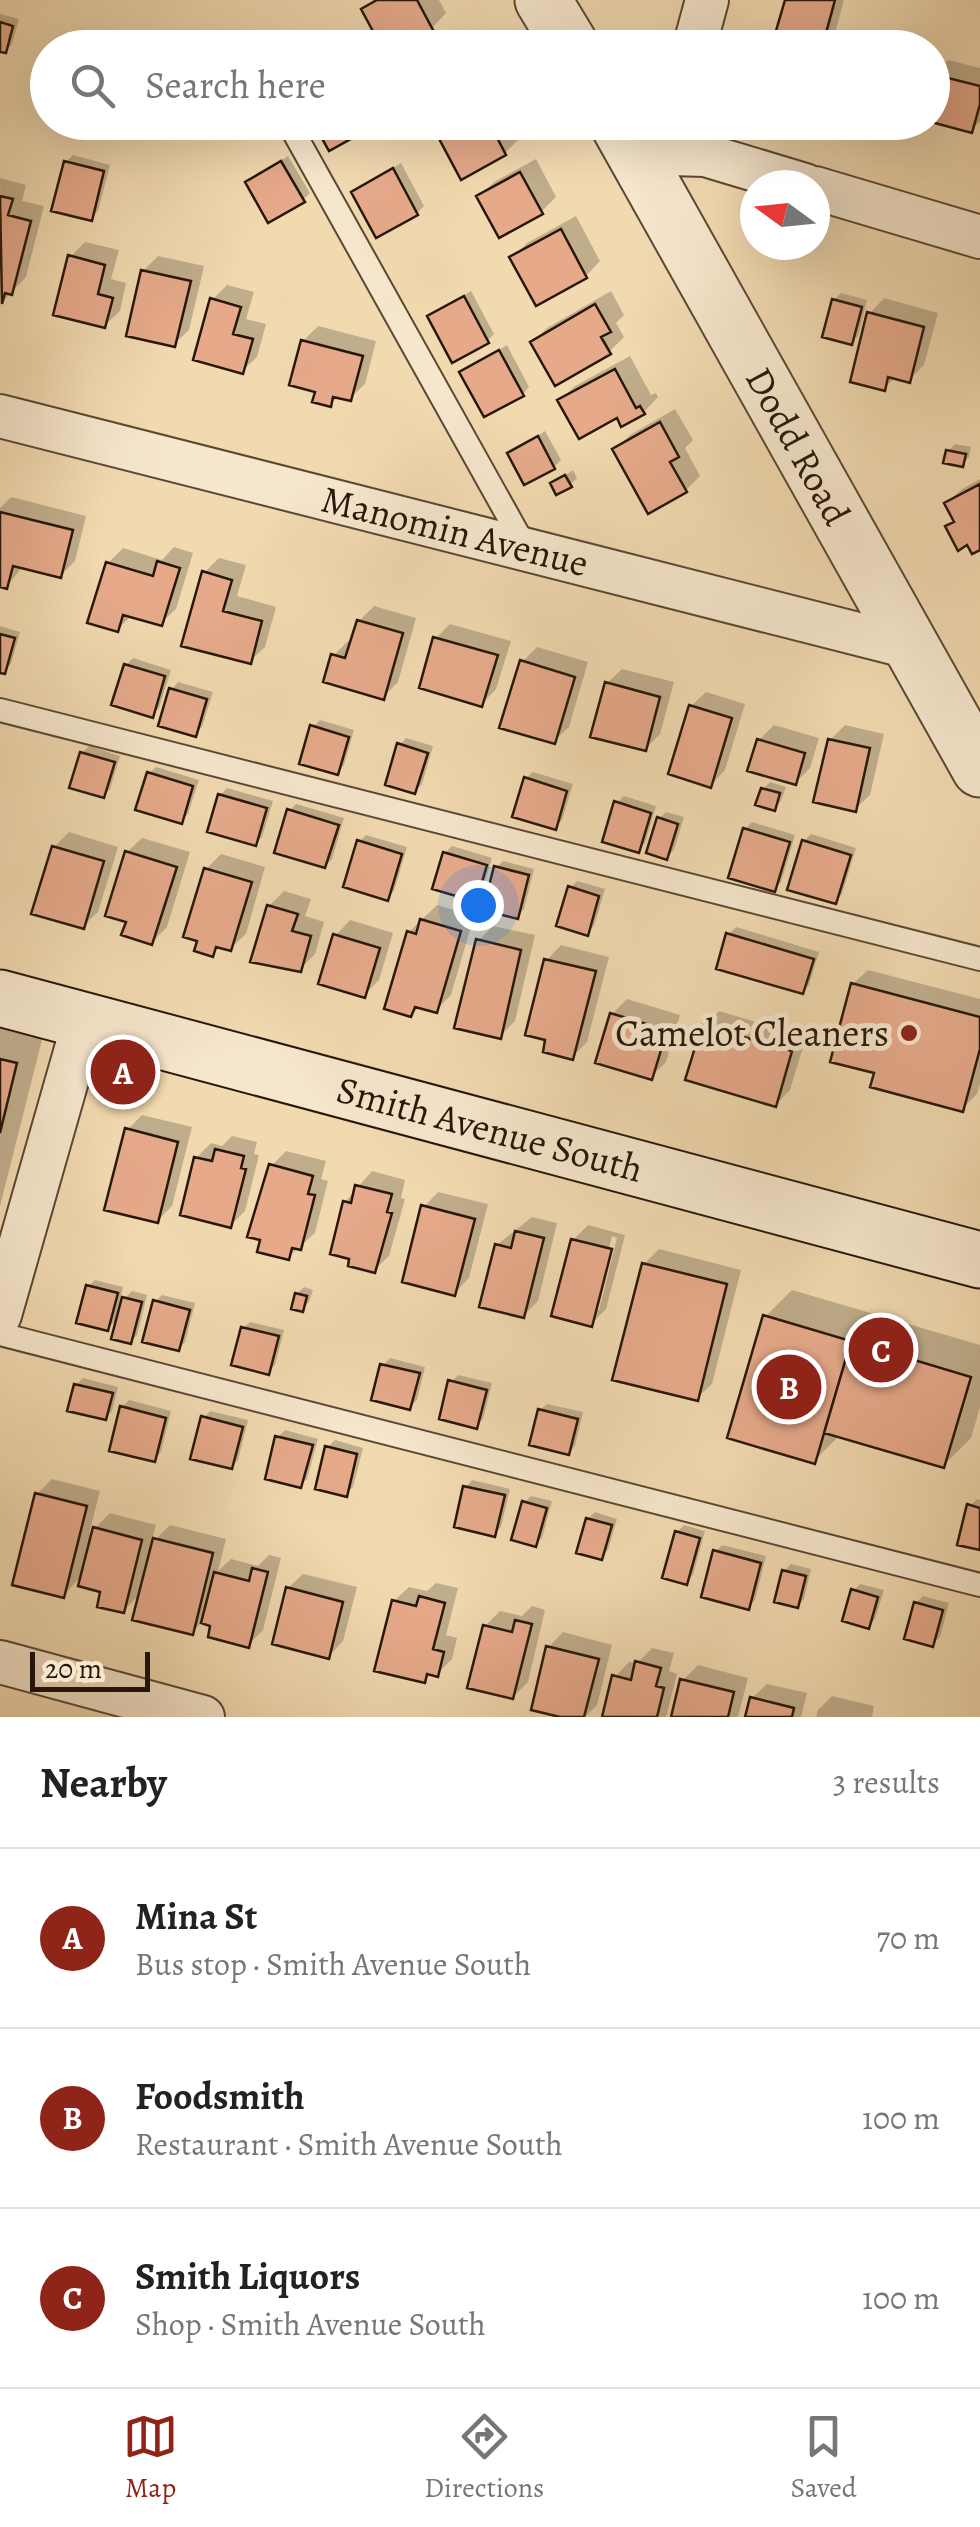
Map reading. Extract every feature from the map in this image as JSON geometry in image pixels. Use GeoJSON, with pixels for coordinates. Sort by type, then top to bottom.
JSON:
{"type":"FeatureCollection","features":[{"type":"Feature","properties":{"kind":"main road"},"geometry":{"type":"LineString","coordinates":[[543,0],[561,30]]}},
{"type":"Feature","properties":{"kind":"main road","name":"Dodd Road"},"geometry":{"type":"LineString","coordinates":[[641,140],[909,646],[980,769]]}},
{"type":"Feature","properties":{"kind":"main road","name":"Smith Avenue South"},"geometry":{"type":"LineString","coordinates":[[0,998],[980,1260]]}},
{"type":"Feature","properties":{"kind":"street"},"geometry":{"type":"LineString","coordinates":[[699,30],[707,0]]}},
{"type":"Feature","properties":{"kind":"street"},"geometry":{"type":"LineString","coordinates":[[659,140],[756,170]]}},
{"type":"Feature","properties":{"kind":"street"},"geometry":{"type":"LineString","coordinates":[[830,192],[980,237]]}},
{"type":"Feature","properties":{"kind":"street","name":"Manomin Avenue"},"geometry":{"type":"LineString","coordinates":[[0,416],[909,646]]}},
{"type":"Feature","properties":{"kind":"street"},"geometry":{"type":"LineString","coordinates":[[0,1316],[84,1021]]}},
{"type":"Feature","properties":{"kind":"street"},"geometry":{"type":"LineString","coordinates":[[0,1662],[203,1717]]}},
{"type":"Feature","properties":{"kind":"lane"},"geometry":{"type":"LineString","coordinates":[[298,140],[527,550]]}},
{"type":"Feature","properties":{"kind":"lane"},"geometry":{"type":"LineString","coordinates":[[0,710],[980,958]]}},
{"type":"Feature","properties":{"kind":"lane"},"geometry":{"type":"LineString","coordinates":[[0,1334],[980,1585]]}},
{"type":"Feature","properties":{"kind":"building"},"geometry":{"type":"Polygon","coordinates":[[[377,0],[417,0],[433,30],[372,30],[361,9],[377,0]]]}},
{"type":"Feature","properties":{"kind":"building"},"geometry":{"type":"Polygon","coordinates":[[[785,0],[835,0],[827,30],[776,30],[785,0]]]}},
{"type":"Feature","properties":{"kind":"building"},"geometry":{"type":"Polygon","coordinates":[[[0,22],[13,26],[6,53],[0,52],[0,22]]]}},
{"type":"Feature","properties":{"kind":"building"},"geometry":{"type":"Polygon","coordinates":[[[950,78],[980,86],[980,104],[972,133],[950,127],[950,78]]]}},
{"type":"Feature","properties":{"kind":"building"},"geometry":{"type":"Polygon","coordinates":[[[323,140],[349,140],[329,151],[323,140]]]}},
{"type":"Feature","properties":{"kind":"building"},"geometry":{"type":"Polygon","coordinates":[[[440,140],[498,140],[506,155],[461,180],[440,140]]]}},
{"type":"Feature","properties":{"kind":"building"},"geometry":{"type":"Polygon","coordinates":[[[64,161],[104,171],[92,221],[51,211],[64,161]]]}},
{"type":"Feature","properties":{"kind":"building"},"geometry":{"type":"Polygon","coordinates":[[[281,161],[305,202],[268,223],[245,182],[281,161]]]}},
{"type":"Feature","properties":{"kind":"building"},"geometry":{"type":"Polygon","coordinates":[[[393,168],[418,215],[376,238],[351,192],[393,168]]]}},
{"type":"Feature","properties":{"kind":"building"},"geometry":{"type":"Polygon","coordinates":[[[520,172],[543,214],[499,238],[476,196],[520,172]]]}},
{"type":"Feature","properties":{"kind":"building"},"geometry":{"type":"Polygon","coordinates":[[[0,196],[13,199],[8,215],[31,221],[12,295],[5,293],[2,304],[0,196]]]}},
{"type":"Feature","properties":{"kind":"building"},"geometry":{"type":"Polygon","coordinates":[[[561,229],[587,278],[536,306],[509,257],[561,229]]]}},
{"type":"Feature","properties":{"kind":"building"},"geometry":{"type":"Polygon","coordinates":[[[68,255],[105,265],[98,294],[113,298],[105,328],[53,315],[68,255]]]}},
{"type":"Feature","properties":{"kind":"building"},"geometry":{"type":"Polygon","coordinates":[[[141,270],[191,281],[175,347],[126,336],[141,270]]]}},
{"type":"Feature","properties":{"kind":"building"},"geometry":{"type":"Polygon","coordinates":[[[464,296],[489,343],[452,363],[427,316],[464,296]]]}},
{"type":"Feature","properties":{"kind":"building"},"geometry":{"type":"Polygon","coordinates":[[[210,298],[241,307],[233,334],[253,339],[243,374],[193,360],[210,298]]]}},
{"type":"Feature","properties":{"kind":"building"},"geometry":{"type":"Polygon","coordinates":[[[832,299],[862,307],[852,345],[822,337],[832,299]]]}},
{"type":"Feature","properties":{"kind":"building"},"geometry":{"type":"Polygon","coordinates":[[[595,304],[611,332],[601,337],[611,354],[555,386],[530,342],[595,304]]]}},
{"type":"Feature","properties":{"kind":"building"},"geometry":{"type":"Polygon","coordinates":[[[867,312],[924,327],[910,383],[888,377],[885,391],[850,382],[867,312]]]}},
{"type":"Feature","properties":{"kind":"building"},"geometry":{"type":"Polygon","coordinates":[[[301,340],[363,356],[351,401],[333,397],[331,407],[312,402],[315,392],[289,385],[301,340]]]}},
{"type":"Feature","properties":{"kind":"building"},"geometry":{"type":"Polygon","coordinates":[[[499,350],[524,396],[484,417],[459,372],[499,350]]]}},
{"type":"Feature","properties":{"kind":"building"},"geometry":{"type":"Polygon","coordinates":[[[615,369],[636,408],[640,406],[645,414],[621,427],[617,418],[579,439],[557,400],[615,369]]]}},
{"type":"Feature","properties":{"kind":"building"},"geometry":{"type":"Polygon","coordinates":[[[660,422],[679,457],[670,462],[687,492],[648,514],[612,449],[660,422]]]}},
{"type":"Feature","properties":{"kind":"building"},"geometry":{"type":"Polygon","coordinates":[[[538,436],[555,469],[524,485],[507,453],[538,436]]]}},
{"type":"Feature","properties":{"kind":"building"},"geometry":{"type":"Polygon","coordinates":[[[946,450],[966,454],[963,467],[943,463],[946,450]]]}},
{"type":"Feature","properties":{"kind":"building"},"geometry":{"type":"Polygon","coordinates":[[[565,475],[572,487],[556,495],[550,483],[565,475]]]}},
{"type":"Feature","properties":{"kind":"building"},"geometry":{"type":"Polygon","coordinates":[[[980,484],[980,550],[972,554],[967,545],[958,551],[945,526],[954,522],[944,503],[980,484]]]}},
{"type":"Feature","properties":{"kind":"building"},"geometry":{"type":"Polygon","coordinates":[[[0,512],[73,530],[61,578],[13,566],[7,589],[0,587],[0,512]]]}},
{"type":"Feature","properties":{"kind":"building"},"geometry":{"type":"Polygon","coordinates":[[[157,561],[180,568],[162,626],[123,615],[118,632],[87,623],[106,562],[153,576],[157,561]]]}},
{"type":"Feature","properties":{"kind":"building"},"geometry":{"type":"Polygon","coordinates":[[[202,571],[232,580],[223,611],[262,621],[251,664],[181,646],[202,571]]]}},
{"type":"Feature","properties":{"kind":"building"},"geometry":{"type":"Polygon","coordinates":[[[357,620],[403,633],[384,700],[323,682],[331,654],[345,658],[357,620]]]}},
{"type":"Feature","properties":{"kind":"building"},"geometry":{"type":"Polygon","coordinates":[[[0,634],[15,638],[5,674],[0,673],[0,634]]]}},
{"type":"Feature","properties":{"kind":"building"},"geometry":{"type":"Polygon","coordinates":[[[433,637],[498,655],[482,707],[419,688],[433,637]]]}},
{"type":"Feature","properties":{"kind":"building"},"geometry":{"type":"Polygon","coordinates":[[[520,660],[575,677],[555,744],[499,728],[520,660]]]}},
{"type":"Feature","properties":{"kind":"building"},"geometry":{"type":"Polygon","coordinates":[[[124,664],[165,676],[153,718],[111,705],[124,664]]]}},
{"type":"Feature","properties":{"kind":"building"},"geometry":{"type":"Polygon","coordinates":[[[605,682],[660,697],[646,751],[590,737],[605,682]]]}},
{"type":"Feature","properties":{"kind":"building"},"geometry":{"type":"Polygon","coordinates":[[[169,688],[207,699],[196,737],[158,726],[169,688]]]}},
{"type":"Feature","properties":{"kind":"building"},"geometry":{"type":"Polygon","coordinates":[[[689,705],[732,718],[711,788],[668,774],[689,705]]]}},
{"type":"Feature","properties":{"kind":"building"},"geometry":{"type":"Polygon","coordinates":[[[310,725],[349,737],[338,775],[299,764],[310,725]]]}},
{"type":"Feature","properties":{"kind":"building"},"geometry":{"type":"Polygon","coordinates":[[[757,739],[805,753],[796,785],[747,771],[757,739]]]}},
{"type":"Feature","properties":{"kind":"building"},"geometry":{"type":"Polygon","coordinates":[[[828,739],[870,748],[856,812],[813,802],[828,739]]]}},
{"type":"Feature","properties":{"kind":"building"},"geometry":{"type":"Polygon","coordinates":[[[397,743],[428,753],[415,794],[385,785],[397,743]]]}},
{"type":"Feature","properties":{"kind":"building"},"geometry":{"type":"Polygon","coordinates":[[[80,752],[115,762],[104,798],[69,788],[80,752]]]}},
{"type":"Feature","properties":{"kind":"building"},"geometry":{"type":"Polygon","coordinates":[[[147,772],[193,786],[182,824],[135,810],[147,772]]]}},
{"type":"Feature","properties":{"kind":"building"},"geometry":{"type":"Polygon","coordinates":[[[524,777],[567,791],[556,830],[512,817],[524,777]]]}},
{"type":"Feature","properties":{"kind":"building"},"geometry":{"type":"Polygon","coordinates":[[[761,788],[780,793],[775,811],[755,805],[761,788]]]}},
{"type":"Feature","properties":{"kind":"building"},"geometry":{"type":"Polygon","coordinates":[[[218,794],[267,808],[256,846],[207,832],[218,794]]]}},
{"type":"Feature","properties":{"kind":"building"},"geometry":{"type":"Polygon","coordinates":[[[614,801],[651,813],[639,853],[602,842],[614,801]]]}},
{"type":"Feature","properties":{"kind":"building"},"geometry":{"type":"Polygon","coordinates":[[[287,809],[339,825],[325,868],[274,853],[287,809]]]}},
{"type":"Feature","properties":{"kind":"building"},"geometry":{"type":"Polygon","coordinates":[[[657,817],[678,824],[667,860],[646,853],[657,817]]]}},
{"type":"Feature","properties":{"kind":"building"},"geometry":{"type":"Polygon","coordinates":[[[743,828],[790,842],[775,892],[728,878],[743,828]]]}},
{"type":"Feature","properties":{"kind":"building"},"geometry":{"type":"Polygon","coordinates":[[[357,840],[402,854],[388,901],[343,887],[357,840]]]}},
{"type":"Feature","properties":{"kind":"building"},"geometry":{"type":"Polygon","coordinates":[[[802,840],[851,855],[836,904],[787,890],[802,840]]]}},
{"type":"Feature","properties":{"kind":"building"},"geometry":{"type":"Polygon","coordinates":[[[52,846],[104,861],[84,929],[31,914],[52,846]]]}},
{"type":"Feature","properties":{"kind":"building"},"geometry":{"type":"Polygon","coordinates":[[[125,851],[177,867],[152,945],[121,935],[126,922],[105,916],[125,851]]]}},
{"type":"Feature","properties":{"kind":"building"},"geometry":{"type":"Polygon","coordinates":[[[443,852],[487,865],[476,902],[432,889],[443,852]]]}},
{"type":"Feature","properties":{"kind":"building"},"geometry":{"type":"Polygon","coordinates":[[[494,866],[529,875],[518,919],[483,910],[494,866]]]}},
{"type":"Feature","properties":{"kind":"building"},"geometry":{"type":"Polygon","coordinates":[[[204,868],[252,882],[231,951],[216,947],[213,957],[194,951],[197,941],[183,937],[204,868]]]}},
{"type":"Feature","properties":{"kind":"building"},"geometry":{"type":"Polygon","coordinates":[[[568,886],[599,896],[588,936],[556,926],[568,886]]]}},
{"type":"Feature","properties":{"kind":"building"},"geometry":{"type":"Polygon","coordinates":[[[267,905],[298,914],[292,931],[311,936],[301,972],[250,962],[267,905]]]}},
{"type":"Feature","properties":{"kind":"building"},"geometry":{"type":"Polygon","coordinates":[[[420,919],[461,931],[437,1013],[415,1007],[411,1017],[384,1009],[407,931],[416,934],[420,919]]]}},
{"type":"Feature","properties":{"kind":"building"},"geometry":{"type":"Polygon","coordinates":[[[726,933],[814,959],[803,994],[716,969],[726,933]]]}},
{"type":"Feature","properties":{"kind":"building"},"geometry":{"type":"Polygon","coordinates":[[[333,934],[380,948],[365,998],[318,984],[333,934]]]}},
{"type":"Feature","properties":{"kind":"building"},"geometry":{"type":"Polygon","coordinates":[[[476,939],[521,950],[501,1039],[454,1028],[476,939]]]}},
{"type":"Feature","properties":{"kind":"building"},"geometry":{"type":"Polygon","coordinates":[[[544,959],[596,971],[573,1060],[543,1052],[545,1040],[525,1035],[544,959]]]}},
{"type":"Feature","properties":{"kind":"building","name":"Camelot Cleaners"},"geometry":{"type":"Polygon","coordinates":[[[851,983],[980,1017],[980,1049],[963,1112],[870,1087],[874,1073],[830,1062],[851,983]]]}},
{"type":"Feature","properties":{"kind":"building"},"geometry":{"type":"Polygon","coordinates":[[[610,1013],[667,1030],[652,1080],[595,1063],[610,1013]]]}},
{"type":"Feature","properties":{"kind":"building"},"geometry":{"type":"Polygon","coordinates":[[[702,1025],[792,1051],[776,1107],[685,1080],[702,1025]]]}},
{"type":"Feature","properties":{"kind":"building"},"geometry":{"type":"Polygon","coordinates":[[[0,1059],[17,1063],[0,1133],[0,1059]]]}},
{"type":"Feature","properties":{"kind":"building"},"geometry":{"type":"Polygon","coordinates":[[[125,1128],[178,1142],[158,1223],[104,1210],[125,1128]]]}},
{"type":"Feature","properties":{"kind":"building"},"geometry":{"type":"Polygon","coordinates":[[[215,1149],[244,1156],[241,1168],[246,1169],[231,1228],[180,1215],[194,1157],[212,1161],[215,1149]]]}},
{"type":"Feature","properties":{"kind":"building"},"geometry":{"type":"Polygon","coordinates":[[[269,1164],[313,1176],[308,1194],[315,1195],[301,1250],[292,1248],[289,1260],[257,1252],[260,1240],[247,1237],[269,1164]]]}},
{"type":"Feature","properties":{"kind":"building"},"geometry":{"type":"Polygon","coordinates":[[[355,1185],[392,1194],[387,1212],[392,1213],[375,1273],[348,1266],[349,1259],[330,1254],[343,1201],[351,1203],[355,1185]]]}},
{"type":"Feature","properties":{"kind":"building"},"geometry":{"type":"Polygon","coordinates":[[[421,1205],[475,1219],[455,1296],[402,1282],[421,1205]]]}},
{"type":"Feature","properties":{"kind":"building"},"geometry":{"type":"Polygon","coordinates":[[[515,1231],[544,1238],[524,1318],[479,1307],[495,1244],[511,1248],[515,1231]]]}},
{"type":"Feature","properties":{"kind":"building"},"geometry":{"type":"Polygon","coordinates":[[[571,1239],[612,1249],[592,1327],[551,1316],[571,1239]]]}},
{"type":"Feature","properties":{"kind":"building"},"geometry":{"type":"Polygon","coordinates":[[[642,1263],[727,1284],[698,1401],[612,1380],[642,1263]]]}},
{"type":"Feature","properties":{"kind":"building"},"geometry":{"type":"Polygon","coordinates":[[[86,1285],[118,1293],[108,1331],[76,1323],[86,1285]]]}},
{"type":"Feature","properties":{"kind":"building"},"geometry":{"type":"Polygon","coordinates":[[[295,1293],[307,1296],[303,1312],[291,1309],[295,1293]]]}},
{"type":"Feature","properties":{"kind":"building"},"geometry":{"type":"Polygon","coordinates":[[[122,1297],[142,1302],[131,1344],[111,1339],[122,1297]]]}},
{"type":"Feature","properties":{"kind":"building"},"geometry":{"type":"Polygon","coordinates":[[[153,1300],[190,1310],[179,1351],[142,1342],[153,1300]]]}},
{"type":"Feature","properties":{"kind":"building"},"geometry":{"type":"Polygon","coordinates":[[[763,1315],[851,1341],[815,1464],[727,1438],[763,1315]]]}},
{"type":"Feature","properties":{"kind":"building"},"geometry":{"type":"Polygon","coordinates":[[[241,1327],[279,1336],[269,1375],[231,1365],[241,1327]]]}},
{"type":"Feature","properties":{"kind":"building"},"geometry":{"type":"Polygon","coordinates":[[[851,1341],[971,1377],[944,1468],[824,1433],[851,1341]]]}},
{"type":"Feature","properties":{"kind":"building"},"geometry":{"type":"Polygon","coordinates":[[[380,1364],[420,1373],[410,1410],[371,1400],[380,1364]]]}},
{"type":"Feature","properties":{"kind":"building"},"geometry":{"type":"Polygon","coordinates":[[[448,1380],[487,1390],[477,1429],[439,1419],[448,1380]]]}},
{"type":"Feature","properties":{"kind":"building"},"geometry":{"type":"Polygon","coordinates":[[[74,1384],[113,1393],[106,1420],[67,1411],[74,1384]]]}},
{"type":"Feature","properties":{"kind":"building"},"geometry":{"type":"Polygon","coordinates":[[[120,1406],[166,1418],[155,1462],[109,1451],[120,1406]]]}},
{"type":"Feature","properties":{"kind":"building"},"geometry":{"type":"Polygon","coordinates":[[[538,1409],[578,1419],[569,1455],[529,1445],[538,1409]]]}},
{"type":"Feature","properties":{"kind":"building"},"geometry":{"type":"Polygon","coordinates":[[[201,1416],[243,1427],[232,1469],[190,1459],[201,1416]]]}},
{"type":"Feature","properties":{"kind":"building"},"geometry":{"type":"Polygon","coordinates":[[[275,1436],[313,1445],[301,1488],[265,1479],[275,1436]]]}},
{"type":"Feature","properties":{"kind":"building"},"geometry":{"type":"Polygon","coordinates":[[[325,1446],[357,1454],[347,1497],[315,1489],[325,1446]]]}},
{"type":"Feature","properties":{"kind":"building"},"geometry":{"type":"Polygon","coordinates":[[[463,1486],[505,1495],[495,1537],[454,1527],[463,1486]]]}},
{"type":"Feature","properties":{"kind":"building"},"geometry":{"type":"Polygon","coordinates":[[[35,1493],[87,1506],[64,1598],[12,1585],[35,1493]]]}},
{"type":"Feature","properties":{"kind":"building"},"geometry":{"type":"Polygon","coordinates":[[[522,1501],[547,1508],[536,1547],[511,1540],[522,1501]]]}},
{"type":"Feature","properties":{"kind":"building"},"geometry":{"type":"Polygon","coordinates":[[[967,1504],[980,1508],[980,1550],[957,1545],[967,1504]]]}},
{"type":"Feature","properties":{"kind":"building"},"geometry":{"type":"Polygon","coordinates":[[[586,1518],[612,1525],[602,1560],[576,1553],[586,1518]]]}},
{"type":"Feature","properties":{"kind":"building"},"geometry":{"type":"Polygon","coordinates":[[[93,1527],[142,1540],[124,1613],[97,1607],[100,1592],[78,1586],[93,1527]]]}},
{"type":"Feature","properties":{"kind":"building"},"geometry":{"type":"Polygon","coordinates":[[[675,1531],[700,1538],[687,1585],[662,1578],[675,1531]]]}},
{"type":"Feature","properties":{"kind":"building"},"geometry":{"type":"Polygon","coordinates":[[[153,1538],[213,1553],[193,1635],[132,1620],[153,1538]]]}},
{"type":"Feature","properties":{"kind":"building"},"geometry":{"type":"Polygon","coordinates":[[[713,1550],[761,1563],[749,1610],[701,1597],[713,1550]]]}},
{"type":"Feature","properties":{"kind":"building"},"geometry":{"type":"Polygon","coordinates":[[[252,1568],[268,1572],[249,1648],[208,1637],[210,1626],[201,1623],[214,1572],[249,1581],[252,1568]]]}},
{"type":"Feature","properties":{"kind":"building"},"geometry":{"type":"Polygon","coordinates":[[[782,1570],[806,1576],[798,1608],[774,1602],[782,1570]]]}},
{"type":"Feature","properties":{"kind":"building"},"geometry":{"type":"Polygon","coordinates":[[[286,1587],[343,1602],[329,1659],[272,1644],[286,1587]]]}},
{"type":"Feature","properties":{"kind":"building"},"geometry":{"type":"Polygon","coordinates":[[[851,1589],[878,1597],[869,1629],[842,1621],[851,1589]]]}},
{"type":"Feature","properties":{"kind":"building"},"geometry":{"type":"Polygon","coordinates":[[[419,1596],[445,1603],[433,1649],[444,1652],[438,1677],[427,1674],[425,1683],[374,1671],[392,1600],[416,1606],[419,1596]]]}},
{"type":"Feature","properties":{"kind":"building"},"geometry":{"type":"Polygon","coordinates":[[[914,1602],[943,1610],[933,1647],[904,1639],[914,1602]]]}},
{"type":"Feature","properties":{"kind":"building"},"geometry":{"type":"Polygon","coordinates":[[[515,1620],[532,1624],[513,1699],[467,1688],[483,1625],[512,1632],[515,1620]]]}},
{"type":"Feature","properties":{"kind":"building"},"geometry":{"type":"Polygon","coordinates":[[[546,1646],[599,1659],[584,1717],[560,1717],[531,1710],[546,1646]]]}},
{"type":"Feature","properties":{"kind":"building"},"geometry":{"type":"Polygon","coordinates":[[[635,1661],[661,1668],[656,1686],[664,1688],[657,1717],[602,1717],[612,1675],[631,1680],[635,1661]]]}},
{"type":"Feature","properties":{"kind":"building"},"geometry":{"type":"Polygon","coordinates":[[[680,1679],[734,1692],[728,1717],[671,1717],[680,1679]]]}},
{"type":"Feature","properties":{"kind":"building"},"geometry":{"type":"Polygon","coordinates":[[[750,1697],[794,1708],[792,1717],[745,1717],[750,1697]]]}},
{"type":"Feature","properties":{"kind":"place","name":"Camelot Cleaners"},"geometry":{"type":"Point","coordinates":[909,1033]}},
{"type":"Feature","properties":{"kind":"place","name":"Mina St"},"geometry":{"type":"Point","coordinates":[123,1072]}},
{"type":"Feature","properties":{"kind":"place","name":"Smith Liquors"},"geometry":{"type":"Point","coordinates":[881,1350]}},
{"type":"Feature","properties":{"kind":"place","name":"Foodsmith"},"geometry":{"type":"Point","coordinates":[789,1387]}}]}
